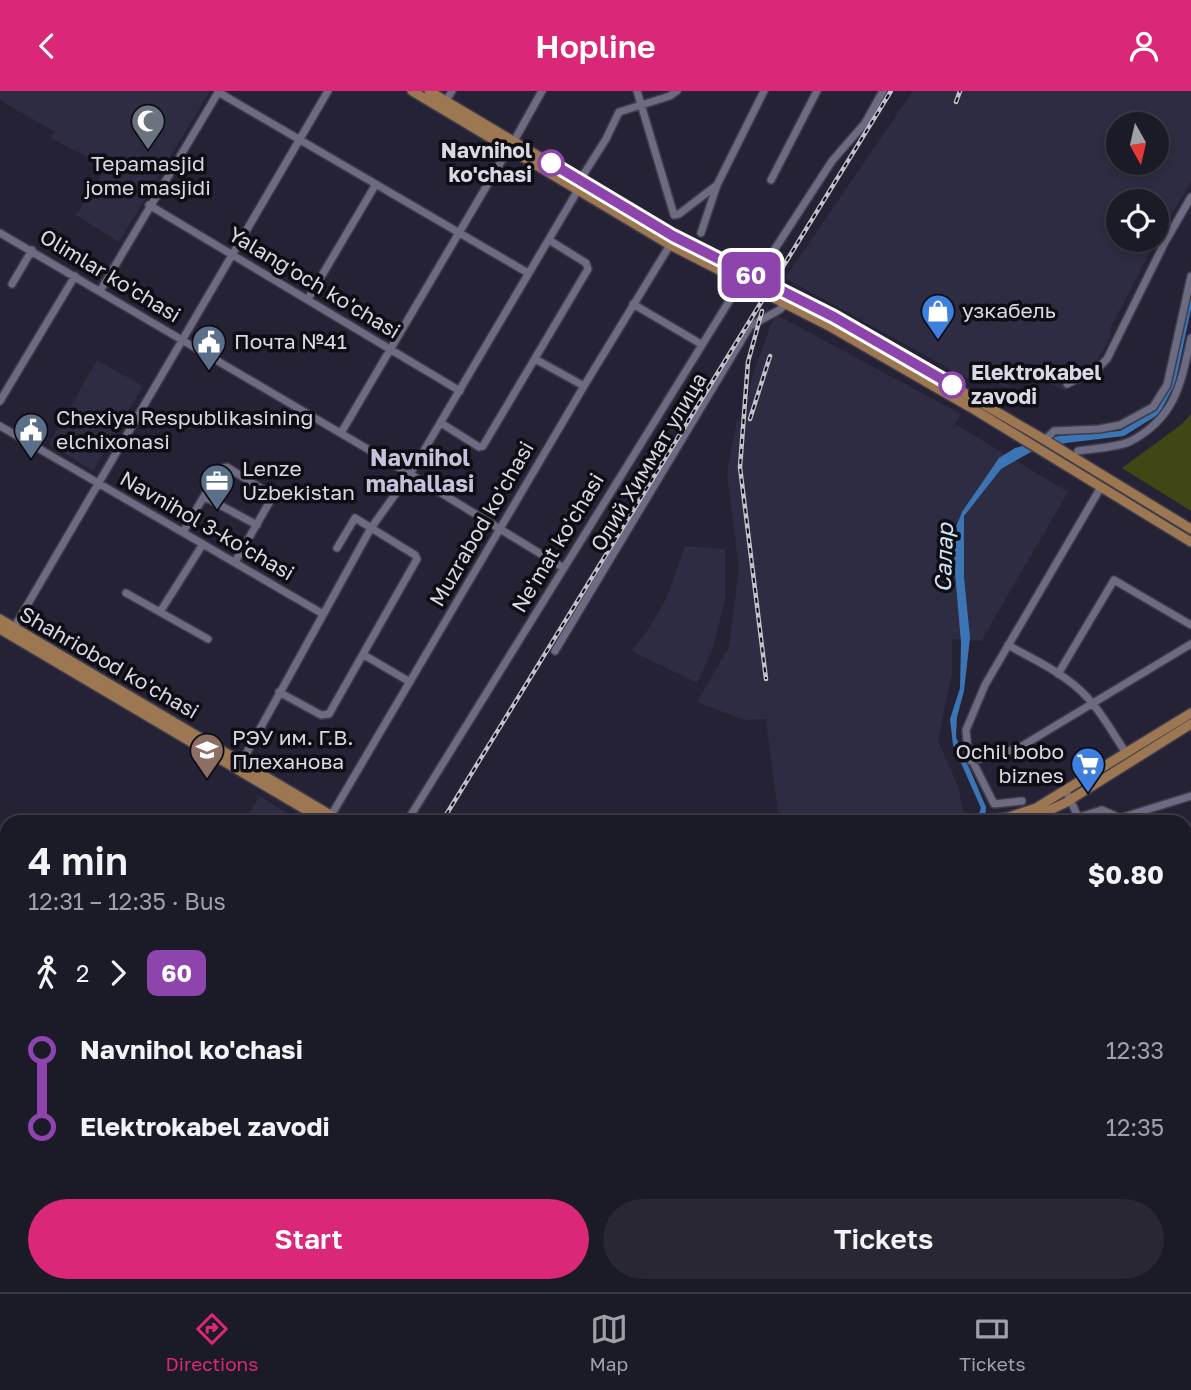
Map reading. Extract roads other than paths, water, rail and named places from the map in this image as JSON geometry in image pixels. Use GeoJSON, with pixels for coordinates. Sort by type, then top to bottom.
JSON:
{"type":"FeatureCollection","features":[{"type":"Feature","properties":{"kind":"main road"},"geometry":{"type":"LineString","coordinates":[[412,91],[538,160],[670,245],[786,303],[985,410]]}},
{"type":"Feature","properties":{"kind":"main road"},"geometry":{"type":"LineString","coordinates":[[429,91],[511,145]]}},
{"type":"Feature","properties":{"kind":"main road"},"geometry":{"type":"LineString","coordinates":[[578,186],[834,317],[1012,426],[1064,464],[1191,542]]}},
{"type":"Feature","properties":{"kind":"main road"},"geometry":{"type":"LineString","coordinates":[[1012,426],[1073,453],[1191,529]]}},
{"type":"Feature","properties":{"kind":"main road","name":"Shahriobod ko'chasi"},"geometry":{"type":"LineString","coordinates":[[0,619],[12,631],[321,815]]}},
{"type":"Feature","properties":{"kind":"main road","name":"Shahriobod ko'chasi"},"geometry":{"type":"LineString","coordinates":[[0,629],[12,631]]}},
{"type":"Feature","properties":{"kind":"main road"},"geometry":{"type":"LineString","coordinates":[[1020,815],[1068,796],[1126,753],[1191,713]]}},
{"type":"Feature","properties":{"kind":"main road"},"geometry":{"type":"LineString","coordinates":[[1036,815],[1191,724]]}},
{"type":"Feature","properties":{"kind":"street"},"geometry":{"type":"LineString","coordinates":[[100,291],[218,91],[528,273]]}},
{"type":"Feature","properties":{"kind":"street"},"geometry":{"type":"LineString","coordinates":[[12,631],[328,91]]}},
{"type":"Feature","properties":{"kind":"street"},"geometry":{"type":"LineString","coordinates":[[446,101],[452,91]]}},
{"type":"Feature","properties":{"kind":"street"},"geometry":{"type":"LineString","coordinates":[[341,433],[542,91]]}},
{"type":"Feature","properties":{"kind":"street"},"geometry":{"type":"LineString","coordinates":[[637,91],[674,215],[680,214],[716,185]]}},
{"type":"Feature","properties":{"kind":"street"},"geometry":{"type":"LineString","coordinates":[[241,765],[372,528],[410,474],[460,391],[549,240],[619,112],[640,103],[670,96],[677,91]]}},
{"type":"Feature","properties":{"kind":"street"},"geometry":{"type":"LineString","coordinates":[[701,233],[716,185],[764,91]]}},
{"type":"Feature","properties":{"kind":"street"},"geometry":{"type":"LineString","coordinates":[[771,180],[817,91]]}},
{"type":"Feature","properties":{"kind":"street"},"geometry":{"type":"LineString","coordinates":[[756,278],[832,161],[865,123],[883,91]]}},
{"type":"Feature","properties":{"kind":"street"},"geometry":{"type":"LineString","coordinates":[[308,299],[376,184]]}},
{"type":"Feature","properties":{"kind":"street"},"geometry":{"type":"LineString","coordinates":[[1067,384],[1096,370],[1107,359],[1191,197]]}},
{"type":"Feature","properties":{"kind":"street","name":"Yalang'och ko'chasi"},"geometry":{"type":"LineString","coordinates":[[149,205],[460,391]]}},
{"type":"Feature","properties":{"kind":"street","name":"Olimlar ko'chasi"},"geometry":{"type":"LineString","coordinates":[[0,233],[410,474],[562,567]]}},
{"type":"Feature","properties":{"kind":"street"},"geometry":{"type":"LineString","coordinates":[[441,423],[479,447],[483,446],[535,359],[588,269],[586,263],[549,240]]}},
{"type":"Feature","properties":{"kind":"street","name":"Muzrabod ko'chasi"},"geometry":{"type":"LineString","coordinates":[[332,815],[670,245]]}},
{"type":"Feature","properties":{"kind":"street"},"geometry":{"type":"LineString","coordinates":[[12,283],[32,250]]}},
{"type":"Feature","properties":{"kind":"street"},"geometry":{"type":"LineString","coordinates":[[0,401],[75,276]]}},
{"type":"Feature","properties":{"kind":"street"},"geometry":{"type":"LineString","coordinates":[[1045,440],[1054,431],[1120,425],[1153,407],[1167,385],[1191,276]]}},
{"type":"Feature","properties":{"kind":"street","name":"Ne'mat ko'chasi"},"geometry":{"type":"LineString","coordinates":[[411,815],[562,567],[741,282]]}},
{"type":"Feature","properties":{"kind":"street","name":"Олий Химмат улица"},"geometry":{"type":"LineString","coordinates":[[555,651],[750,326],[779,310],[786,303]]}},
{"type":"Feature","properties":{"kind":"street"},"geometry":{"type":"LineString","coordinates":[[633,304],[701,344]]}},
{"type":"Feature","properties":{"kind":"street"},"geometry":{"type":"LineString","coordinates":[[1073,453],[1130,442],[1164,415],[1181,385],[1191,338]]}},
{"type":"Feature","properties":{"kind":"street"},"geometry":{"type":"LineString","coordinates":[[535,359],[584,386]]}},
{"type":"Feature","properties":{"kind":"street","name":"Navnihol 3-ko'chasi"},"geometry":{"type":"LineString","coordinates":[[0,426],[323,614]]}},
{"type":"Feature","properties":{"kind":"street"},"geometry":{"type":"LineString","coordinates":[[183,533],[220,469],[228,467],[273,496],[235,562]]}},
{"type":"Feature","properties":{"kind":"street"},"geometry":{"type":"LineString","coordinates":[[1023,801],[994,804],[971,761],[966,730],[985,685],[1101,487]]}},
{"type":"Feature","properties":{"kind":"street"},"geometry":{"type":"LineString","coordinates":[[205,497],[257,525]]}},
{"type":"Feature","properties":{"kind":"street"},"geometry":{"type":"LineString","coordinates":[[279,692],[325,716],[329,714],[417,559],[372,528],[353,519],[337,548]]}},
{"type":"Feature","properties":{"kind":"street"},"geometry":{"type":"LineString","coordinates":[[160,612],[203,544]]}},
{"type":"Feature","properties":{"kind":"street"},"geometry":{"type":"LineString","coordinates":[[1058,674],[1114,580],[1191,625]]}},
{"type":"Feature","properties":{"kind":"street"},"geometry":{"type":"LineString","coordinates":[[127,593],[208,639]]}},
{"type":"Feature","properties":{"kind":"street"},"geometry":{"type":"LineString","coordinates":[[971,761],[1022,746],[1094,705],[1191,644]]}},
{"type":"Feature","properties":{"kind":"street"},"geometry":{"type":"LineString","coordinates":[[1008,645],[1058,674],[1084,694],[1126,753]]}},
{"type":"Feature","properties":{"kind":"street"},"geometry":{"type":"LineString","coordinates":[[363,655],[410,682]]}},
{"type":"Feature","properties":{"kind":"street"},"geometry":{"type":"LineString","coordinates":[[1068,796],[1078,815]]}},
{"type":"Feature","properties":{"kind":"street"},"geometry":{"type":"LineString","coordinates":[[1130,815],[1191,796]]}},
{"type":"Feature","properties":{"kind":"street"},"geometry":{"type":"LineString","coordinates":[[1091,815],[1102,810],[1113,815]]}},
{"type":"Feature","properties":{"kind":"water","name":"Салар"},"geometry":{"type":"Polygon","coordinates":[[[1191,294],[1191,309],[1175,384],[1159,414],[1124,436],[1066,443],[1031,452],[1001,469],[964,516],[964,577],[970,638],[956,737],[986,807],[985,815],[978,815],[981,808],[953,745],[950,719],[960,688],[961,643],[952,537],[962,512],[999,458],[1015,448],[1059,436],[1120,431],[1157,410],[1172,383],[1191,294]]]}},
{"type":"Feature","properties":{"kind":"railway"},"geometry":{"type":"LineString","coordinates":[[446,815],[891,91]]}},
{"type":"Feature","properties":{"kind":"railway"},"geometry":{"type":"LineString","coordinates":[[956,102],[960,91]]}},
{"type":"Feature","properties":{"kind":"railway"},"geometry":{"type":"LineString","coordinates":[[762,311],[748,362],[740,467],[766,679]]}},
{"type":"Feature","properties":{"kind":"railway"},"geometry":{"type":"LineString","coordinates":[[750,419],[770,356]]}},
{"type":"Feature","properties":{"kind":"place","name":"Tepamasjid jome masjidi"},"geometry":{"type":"Point","coordinates":[148,151]}},
{"type":"Feature","properties":{"kind":"place","name":"Navnihol ko'chasi"},"geometry":{"type":"Point","coordinates":[551,163]}},
{"type":"Feature","properties":{"kind":"place","name":"узкабель"},"geometry":{"type":"Point","coordinates":[938,341]}},
{"type":"Feature","properties":{"kind":"place","name":"Почта №41"},"geometry":{"type":"Point","coordinates":[209,372]}},
{"type":"Feature","properties":{"kind":"place","name":"Elektrokabel zavodi"},"geometry":{"type":"Point","coordinates":[952,385]}},
{"type":"Feature","properties":{"kind":"place","name":"Chexiya Respublikasining elchixonasi"},"geometry":{"type":"Point","coordinates":[31,460]}},
{"type":"Feature","properties":{"kind":"place","name":"Lenze Uzbekistan"},"geometry":{"type":"Point","coordinates":[217,511]}},
{"type":"Feature","properties":{"kind":"place","name":"РЭУ им. Г.В. Плеханова"},"geometry":{"type":"Point","coordinates":[207,780]}},
{"type":"Feature","properties":{"kind":"place","name":"Ochil bobo biznes"},"geometry":{"type":"Point","coordinates":[1088,794]}},
{"type":"Feature","properties":{"kind":"district","name":"Navnihol mahallasi"},"geometry":{"type":"Point","coordinates":[420,471]}}]}
